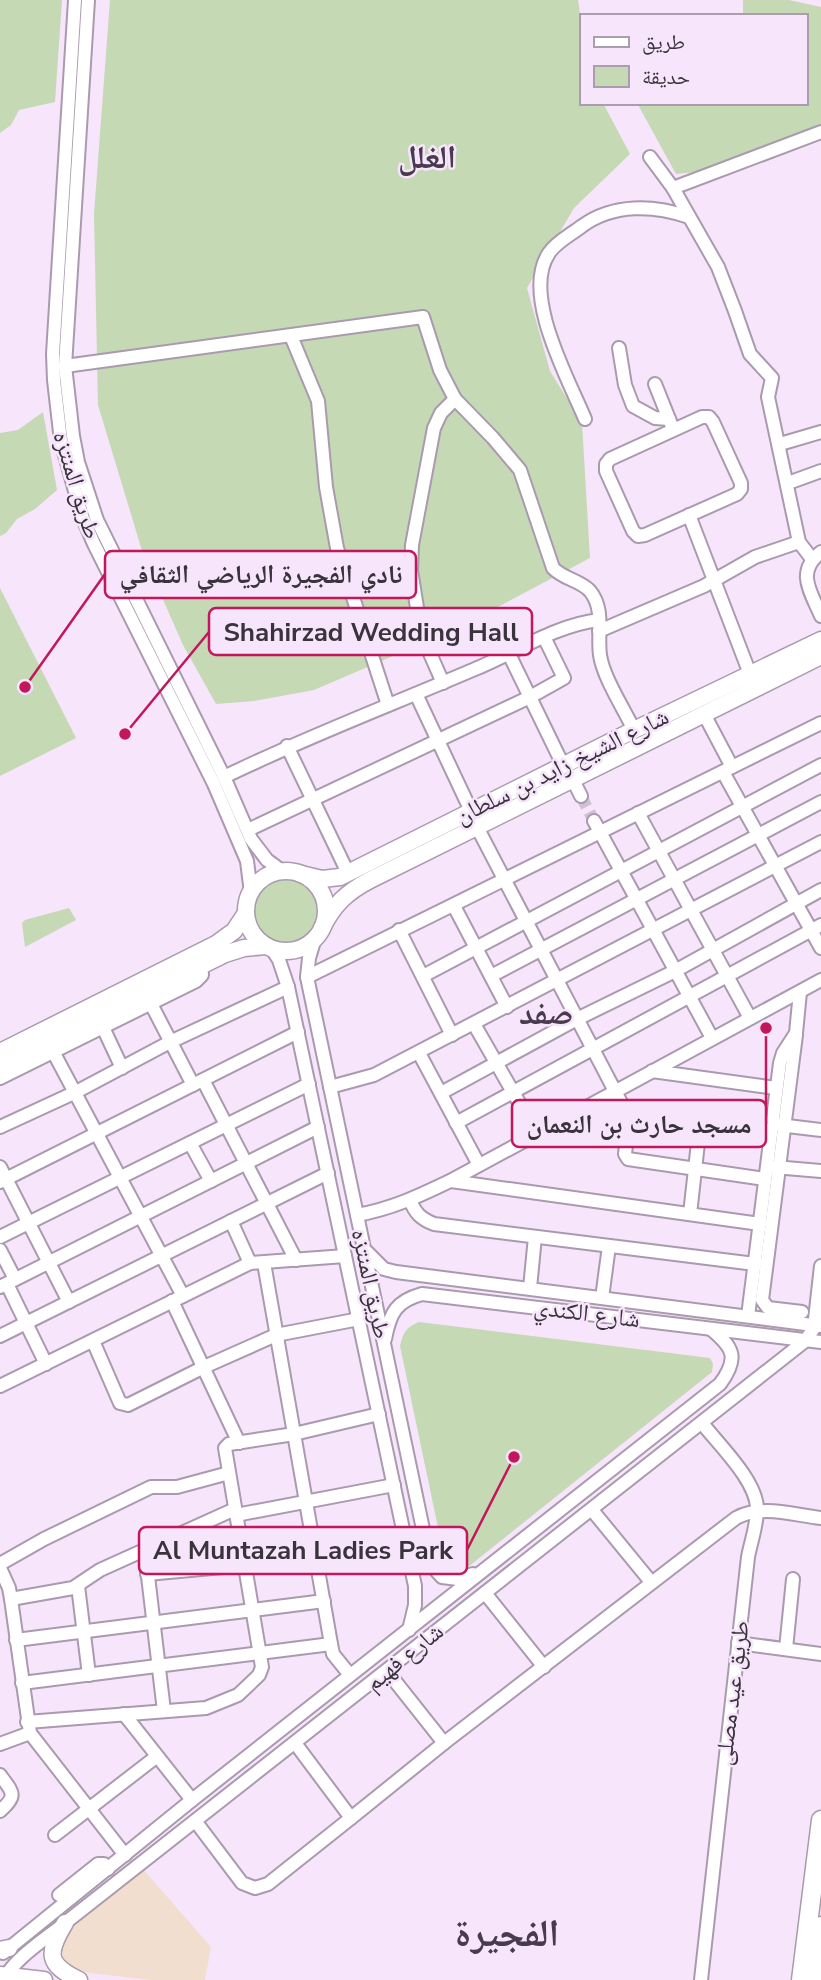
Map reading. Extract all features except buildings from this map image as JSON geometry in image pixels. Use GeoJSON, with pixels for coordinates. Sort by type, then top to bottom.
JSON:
{"type":"FeatureCollection","features":[{"type":"Feature","properties":{"kind":"highway"},"geometry":{"type":"LineString","coordinates":[[802,1980],[821,1820]]}},
{"type":"Feature","properties":{"kind":"highway"},"geometry":{"type":"LineString","coordinates":[[815,1980],[821,1926]]}},
{"type":"Feature","properties":{"kind":"main road","name":"شارع الشيخ زايد بن سلطان"},"geometry":{"type":"LineString","coordinates":[[301,874],[330,879],[348,873],[821,640]]}},
{"type":"Feature","properties":{"kind":"main road","name":"شارع الشيخ زايد بن سلطان"},"geometry":{"type":"LineString","coordinates":[[319,933],[330,912],[349,891],[821,656]]}},
{"type":"Feature","properties":{"kind":"main road"},"geometry":{"type":"LineString","coordinates":[[0,1052],[216,944],[234,932],[246,913],[250,893],[261,880],[282,871],[301,874],[314,883],[323,896],[325,912],[319,933],[299,949],[285,951],[269,947],[234,950],[201,965],[148,998],[50,1047],[0,1065]]}},
{"type":"Feature","properties":{"kind":"main road"},"geometry":{"type":"LineString","coordinates":[[246,913],[252,932],[269,947]]}},
{"type":"Feature","properties":{"kind":"main road"},"geometry":{"type":"LineString","coordinates":[[65,1923],[53,1945],[52,1956],[62,1971],[79,1980]]}},
{"type":"Feature","properties":{"kind":"main road"},"geometry":{"type":"LineString","coordinates":[[3,1977],[44,1980]]}},
{"type":"Feature","properties":{"kind":"street","name":"طريق المنتزه"},"geometry":{"type":"LineString","coordinates":[[75,0],[62,194],[54,380],[66,468],[93,544],[198,751],[243,850],[250,871],[250,893]]}},
{"type":"Feature","properties":{"kind":"street","name":"طريق المنتزه"},"geometry":{"type":"LineString","coordinates":[[88,0],[65,366],[69,412],[78,462],[97,520],[248,830],[261,854],[282,871]]}},
{"type":"Feature","properties":{"kind":"street"},"geometry":{"type":"LineString","coordinates":[[673,188],[821,132]]}},
{"type":"Feature","properties":{"kind":"street"},"geometry":{"type":"LineString","coordinates":[[650,157],[673,188],[718,267],[750,354],[772,378],[768,397],[799,542],[817,555],[807,568],[807,583],[821,616]]}},
{"type":"Feature","properties":{"kind":"street"},"geometry":{"type":"LineString","coordinates":[[62,194],[68,190],[73,194],[75,219]]}},
{"type":"Feature","properties":{"kind":"street"},"geometry":{"type":"LineString","coordinates":[[585,419],[541,304],[543,267],[547,257],[553,248],[596,217],[608,213],[649,208],[689,217]]}},
{"type":"Feature","properties":{"kind":"street"},"geometry":{"type":"LineString","coordinates":[[65,366],[423,317],[440,370],[455,399],[520,470],[553,568],[560,575],[589,589],[597,606],[602,663],[634,730]]}},
{"type":"Feature","properties":{"kind":"street"},"geometry":{"type":"LineString","coordinates":[[291,336],[318,401],[326,487],[337,548],[388,705]]}},
{"type":"Feature","properties":{"kind":"street"},"geometry":{"type":"LineString","coordinates":[[619,348],[625,385],[633,406],[671,425]]}},
{"type":"Feature","properties":{"kind":"street"},"geometry":{"type":"LineString","coordinates":[[655,383],[671,425]]}},
{"type":"Feature","properties":{"kind":"street"},"geometry":{"type":"LineString","coordinates":[[443,683],[421,633],[411,558],[434,428],[441,413],[455,399]]}},
{"type":"Feature","properties":{"kind":"street"},"geometry":{"type":"LineString","coordinates":[[709,417],[742,486],[737,494],[638,536],[633,531],[605,468],[610,459],[671,425],[709,417]]}},
{"type":"Feature","properties":{"kind":"street"},"geometry":{"type":"LineString","coordinates":[[780,444],[821,432]]}},
{"type":"Feature","properties":{"kind":"street"},"geometry":{"type":"LineString","coordinates":[[788,483],[821,471]]}},
{"type":"Feature","properties":{"kind":"street"},"geometry":{"type":"LineString","coordinates":[[689,515],[750,674]]}},
{"type":"Feature","properties":{"kind":"street"},"geometry":{"type":"LineString","coordinates":[[224,777],[287,746],[443,683],[566,627],[600,626],[714,580],[755,556],[799,542]]}},
{"type":"Feature","properties":{"kind":"street"},"geometry":{"type":"LineString","coordinates":[[248,830],[530,697],[564,678],[544,637]]}},
{"type":"Feature","properties":{"kind":"street"},"geometry":{"type":"LineString","coordinates":[[509,654],[563,765]]}},
{"type":"Feature","properties":{"kind":"street"},"geometry":{"type":"LineString","coordinates":[[416,694],[471,811]]}},
{"type":"Feature","properties":{"kind":"street"},"geometry":{"type":"LineString","coordinates":[[704,714],[743,807],[796,904],[816,928],[821,948]]}},
{"type":"Feature","properties":{"kind":"street"},"geometry":{"type":"LineString","coordinates":[[307,977],[504,881],[596,827],[638,813],[821,723]]}},
{"type":"Feature","properties":{"kind":"street"},"geometry":{"type":"LineString","coordinates":[[287,746],[348,873]]}},
{"type":"Feature","properties":{"kind":"street"},"geometry":{"type":"LineString","coordinates":[[423,976],[821,765]]}},
{"type":"Feature","properties":{"kind":"street"},"geometry":{"type":"LineString","coordinates":[[573,780],[581,796]]}},
{"type":"Feature","properties":{"kind":"street"},"geometry":{"type":"LineString","coordinates":[[491,976],[821,802]]}},
{"type":"Feature","properties":{"kind":"street"},"geometry":{"type":"LineString","coordinates":[[638,813],[750,1018]]}},
{"type":"Feature","properties":{"kind":"street"},"geometry":{"type":"LineString","coordinates":[[477,827],[629,1118],[625,1154],[628,1159],[695,1169],[821,1171]]}},
{"type":"Feature","properties":{"kind":"street"},"geometry":{"type":"LineString","coordinates":[[596,827],[712,1038]]}},
{"type":"Feature","properties":{"kind":"street"},"geometry":{"type":"LineString","coordinates":[[330,1087],[374,1075],[419,1053],[821,842]]}},
{"type":"Feature","properties":{"kind":"street"},"geometry":{"type":"LineString","coordinates":[[441,1093],[577,1019],[675,971],[821,890]]}},
{"type":"Feature","properties":{"kind":"street"},"geometry":{"type":"LineString","coordinates":[[454,906],[507,1007]]}},
{"type":"Feature","properties":{"kind":"street"},"geometry":{"type":"LineString","coordinates":[[456,1123],[816,928]]}},
{"type":"Feature","properties":{"kind":"street"},"geometry":{"type":"LineString","coordinates":[[399,930],[452,1035]]}},
{"type":"Feature","properties":{"kind":"street","name":"طريق المنتزه"},"geometry":{"type":"LineString","coordinates":[[319,933],[309,958],[307,977],[432,1565],[442,1577],[458,1579],[492,1563]]}},
{"type":"Feature","properties":{"kind":"street","name":"طريق المنتزه"},"geometry":{"type":"LineString","coordinates":[[269,947],[279,960],[288,987],[404,1529],[416,1595],[409,1630]]}},
{"type":"Feature","properties":{"kind":"street"},"geometry":{"type":"LineString","coordinates":[[357,1215],[384,1210],[450,1181],[821,980]]}},
{"type":"Feature","properties":{"kind":"street"},"geometry":{"type":"LineString","coordinates":[[0,1127],[76,1092],[170,1042],[288,987]]}},
{"type":"Feature","properties":{"kind":"street"},"geometry":{"type":"LineString","coordinates":[[800,992],[796,1033],[776,1127],[762,1300],[768,1308],[802,1312]]}},
{"type":"Feature","properties":{"kind":"street"},"geometry":{"type":"LineString","coordinates":[[148,998],[170,1042],[227,1125],[296,1260]]}},
{"type":"Feature","properties":{"kind":"street"},"geometry":{"type":"LineString","coordinates":[[100,1022],[122,1068]]}},
{"type":"Feature","properties":{"kind":"street"},"geometry":{"type":"LineString","coordinates":[[474,1024],[537,1134]]}},
{"type":"Feature","properties":{"kind":"street"},"geometry":{"type":"LineString","coordinates":[[69,1302],[2,1176],[98,1132],[298,1032]]}},
{"type":"Feature","properties":{"kind":"street"},"geometry":{"type":"LineString","coordinates":[[776,1127],[776,1088],[780,1058],[796,1033]]}},
{"type":"Feature","properties":{"kind":"street"},"geometry":{"type":"LineString","coordinates":[[0,1078],[50,1047],[162,1255],[204,1367],[239,1443]]}},
{"type":"Feature","properties":{"kind":"street"},"geometry":{"type":"LineString","coordinates":[[419,1053],[479,1165]]}},
{"type":"Feature","properties":{"kind":"street"},"geometry":{"type":"LineString","coordinates":[[652,1071],[776,1088]]}},
{"type":"Feature","properties":{"kind":"street"},"geometry":{"type":"LineString","coordinates":[[0,1237],[309,1084]]}},
{"type":"Feature","properties":{"kind":"street"},"geometry":{"type":"LineString","coordinates":[[629,1118],[700,1125],[821,1130]]}},
{"type":"Feature","properties":{"kind":"street"},"geometry":{"type":"LineString","coordinates":[[690,1214],[700,1125]]}},
{"type":"Feature","properties":{"kind":"street"},"geometry":{"type":"LineString","coordinates":[[7,1283],[318,1128]]}},
{"type":"Feature","properties":{"kind":"street"},"geometry":{"type":"LineString","coordinates":[[190,1143],[211,1181]]}},
{"type":"Feature","properties":{"kind":"street"},"geometry":{"type":"LineString","coordinates":[[748,1316],[760,1224],[771,1170]]}},
{"type":"Feature","properties":{"kind":"street"},"geometry":{"type":"LineString","coordinates":[[0,1336],[328,1173]]}},
{"type":"Feature","properties":{"kind":"street"},"geometry":{"type":"LineString","coordinates":[[450,1181],[760,1224]]}},
{"type":"Feature","properties":{"kind":"street"},"geometry":{"type":"LineString","coordinates":[[410,1200],[423,1220],[434,1224],[755,1264]]}},
{"type":"Feature","properties":{"kind":"street"},"geometry":{"type":"LineString","coordinates":[[231,1221],[250,1263]]}},
{"type":"Feature","properties":{"kind":"street"},"geometry":{"type":"LineString","coordinates":[[530,1288],[535,1237]]}},
{"type":"Feature","properties":{"kind":"street"},"geometry":{"type":"LineString","coordinates":[[602,1298],[609,1246]]}},
{"type":"Feature","properties":{"kind":"street","name":"شارع الكندي"},"geometry":{"type":"LineString","coordinates":[[364,1248],[384,1269],[396,1272],[818,1326]]}},
{"type":"Feature","properties":{"kind":"street"},"geometry":{"type":"LineString","coordinates":[[0,1250],[7,1283],[46,1364]]}},
{"type":"Feature","properties":{"kind":"street"},"geometry":{"type":"LineString","coordinates":[[0,1386],[250,1263],[345,1256]]}},
{"type":"Feature","properties":{"kind":"street"},"geometry":{"type":"LineString","coordinates":[[264,1263],[331,1644],[334,1654],[350,1675]]}},
{"type":"Feature","properties":{"kind":"street"},"geometry":{"type":"LineString","coordinates":[[806,1341],[818,1326],[821,1266]]}},
{"type":"Feature","properties":{"kind":"street","name":"شارع الكندي"},"geometry":{"type":"LineString","coordinates":[[384,1346],[393,1312],[401,1302],[422,1294],[821,1342]]}},
{"type":"Feature","properties":{"kind":"street"},"geometry":{"type":"LineString","coordinates":[[686,1326],[681,1316],[682,1312],[689,1308]]}},
{"type":"Feature","properties":{"kind":"street"},"geometry":{"type":"LineString","coordinates":[[93,1340],[120,1403],[124,1405],[133,1404],[204,1367],[276,1335],[359,1319]]}},
{"type":"Feature","properties":{"kind":"street","name":"شارع فهيم"},"geometry":{"type":"LineString","coordinates":[[3,1951],[720,1384],[728,1373],[732,1354],[730,1346],[711,1329]]}},
{"type":"Feature","properties":{"kind":"street","name":"شارع فهيم"},"geometry":{"type":"LineString","coordinates":[[3,1977],[65,1923],[806,1341]]}},
{"type":"Feature","properties":{"kind":"street"},"geometry":{"type":"LineString","coordinates":[[0,1744],[28,1727],[124,1714],[206,1708],[238,1695],[259,1675],[262,1667],[225,1448],[229,1444],[294,1434],[379,1414]]}},
{"type":"Feature","properties":{"kind":"street","name":"طريق عيد مصلى"},"geometry":{"type":"LineString","coordinates":[[701,1980],[738,1643],[757,1511],[755,1495],[743,1474],[702,1423]]}},
{"type":"Feature","properties":{"kind":"street"},"geometry":{"type":"LineString","coordinates":[[125,1855],[88,1810],[28,1727],[11,1599],[0,1566],[44,1539],[151,1487],[177,1487],[229,1473]]}},
{"type":"Feature","properties":{"kind":"street"},"geometry":{"type":"LineString","coordinates":[[11,1599],[68,1590],[100,1570],[236,1512],[394,1485]]}},
{"type":"Feature","properties":{"kind":"street"},"geometry":{"type":"LineString","coordinates":[[592,1510],[651,1582]]}},
{"type":"Feature","properties":{"kind":"street"},"geometry":{"type":"LineString","coordinates":[[196,1822],[242,1883],[255,1888],[268,1884],[444,1743],[729,1523],[742,1515],[757,1511],[821,1518]]}},
{"type":"Feature","properties":{"kind":"street"},"geometry":{"type":"LineString","coordinates":[[729,1523],[747,1528],[750,1548]]}},
{"type":"Feature","properties":{"kind":"street"},"geometry":{"type":"LineString","coordinates":[[404,1529],[408,1532],[415,1531],[422,1526]]}},
{"type":"Feature","properties":{"kind":"street"},"geometry":{"type":"LineString","coordinates":[[145,1551],[164,1711]]}},
{"type":"Feature","properties":{"kind":"street"},"geometry":{"type":"LineString","coordinates":[[492,1563],[508,1563],[507,1577]]}},
{"type":"Feature","properties":{"kind":"street"},"geometry":{"type":"LineString","coordinates":[[147,1574],[244,1565]]}},
{"type":"Feature","properties":{"kind":"street"},"geometry":{"type":"LineString","coordinates":[[786,1649],[793,1579]]}},
{"type":"Feature","properties":{"kind":"street"},"geometry":{"type":"LineString","coordinates":[[78,1586],[89,1675]]}},
{"type":"Feature","properties":{"kind":"street"},"geometry":{"type":"LineString","coordinates":[[485,1593],[544,1667]]}},
{"type":"Feature","properties":{"kind":"street"},"geometry":{"type":"LineString","coordinates":[[16,1640],[324,1601]]}},
{"type":"Feature","properties":{"kind":"street"},"geometry":{"type":"LineString","coordinates":[[738,1643],[821,1654]]}},
{"type":"Feature","properties":{"kind":"street"},"geometry":{"type":"LineString","coordinates":[[22,1683],[331,1644]]}},
{"type":"Feature","properties":{"kind":"street"},"geometry":{"type":"LineString","coordinates":[[387,1671],[444,1743]]}},
{"type":"Feature","properties":{"kind":"street"},"geometry":{"type":"LineString","coordinates":[[124,1714],[192,1800]]}},
{"type":"Feature","properties":{"kind":"street"},"geometry":{"type":"LineString","coordinates":[[299,1715],[298,1730],[308,1733]]}},
{"type":"Feature","properties":{"kind":"street"},"geometry":{"type":"LineString","coordinates":[[295,1743],[351,1818]]}},
{"type":"Feature","properties":{"kind":"street"},"geometry":{"type":"LineString","coordinates":[[55,1835],[156,1757]]}},
{"type":"Feature","properties":{"kind":"street"},"geometry":{"type":"LineString","coordinates":[[0,1775],[13,1796],[0,1811]]}},
{"type":"Feature","properties":{"kind":"street"},"geometry":{"type":"LineString","coordinates":[[59,1895],[98,1864],[104,1864],[108,1869]]}},
{"type":"Feature","properties":{"kind":"shaded area"},"geometry":{"type":"Polygon","coordinates":[[[142,1868],[211,1947],[205,1980],[151,1980],[82,1972],[71,1968],[64,1961],[61,1947],[68,1930],[142,1868]]]}},
{"type":"Feature","properties":{"kind":"green space"},"geometry":{"type":"Polygon","coordinates":[[[0,0],[62,0],[55,102],[19,110],[11,125],[0,133],[0,0]]]}},
{"type":"Feature","properties":{"kind":"green space"},"geometry":{"type":"Polygon","coordinates":[[[110,0],[578,0],[580,105],[604,105],[630,154],[574,208],[527,288],[550,371],[582,423],[590,558],[456,629],[314,690],[254,701],[216,704],[183,645],[143,554],[98,405],[94,214],[110,0]]]}},
{"type":"Feature","properties":{"kind":"green space"},"geometry":{"type":"Polygon","coordinates":[[[743,0],[789,0],[821,7],[821,124],[696,172],[676,174],[638,105],[807,105],[807,14],[743,14],[743,0]]]}},
{"type":"Feature","properties":{"kind":"green space"},"geometry":{"type":"Polygon","coordinates":[[[43,412],[57,490],[35,509],[17,519],[6,533],[0,536],[0,433],[18,430],[43,412]]]}},
{"type":"Feature","properties":{"kind":"green space"},"geometry":{"type":"Polygon","coordinates":[[[0,588],[76,738],[0,776],[0,588]]]}},
{"type":"Feature","properties":{"kind":"green space"},"geometry":{"type":"Polygon","coordinates":[[[286,880],[304,886],[312,894],[318,912],[312,930],[304,938],[286,944],[268,938],[260,930],[254,912],[260,894],[268,886],[286,880]]]}},
{"type":"Feature","properties":{"kind":"green space"},"geometry":{"type":"Polygon","coordinates":[[[69,908],[76,920],[25,947],[22,923],[25,920],[69,908]]]}},
{"type":"Feature","properties":{"kind":"green space"},"geometry":{"type":"Polygon","coordinates":[[[419,1322],[710,1358],[713,1364],[712,1372],[468,1567],[450,1565],[444,1556],[400,1346],[406,1331],[419,1322]]]}},
{"type":"Feature","properties":{"kind":"tunnel"},"geometry":{"type":"LineString","coordinates":[[581,796],[594,821]]}},
{"type":"Feature","properties":{"kind":"place","name":"نادي الفجيرة الرياضي الثقافي"},"geometry":{"type":"Point","coordinates":[25,687]}},
{"type":"Feature","properties":{"kind":"place","name":"Shahirzad Wedding Hall"},"geometry":{"type":"Point","coordinates":[125,734]}},
{"type":"Feature","properties":{"kind":"place","name":"مسجد حارث بن النعمان"},"geometry":{"type":"Point","coordinates":[766,1028]}},
{"type":"Feature","properties":{"kind":"place","name":"Al Muntazah Ladies Park"},"geometry":{"type":"Point","coordinates":[514,1457]}},
{"type":"Feature","properties":{"kind":"district","name":"الغلل"},"geometry":{"type":"Point","coordinates":[427,157]}},
{"type":"Feature","properties":{"kind":"district","name":"صفد"},"geometry":{"type":"Point","coordinates":[546,1013]}},
{"type":"Feature","properties":{"kind":"district","name":"الفجيرة"},"geometry":{"type":"Point","coordinates":[507,1933]}}]}
